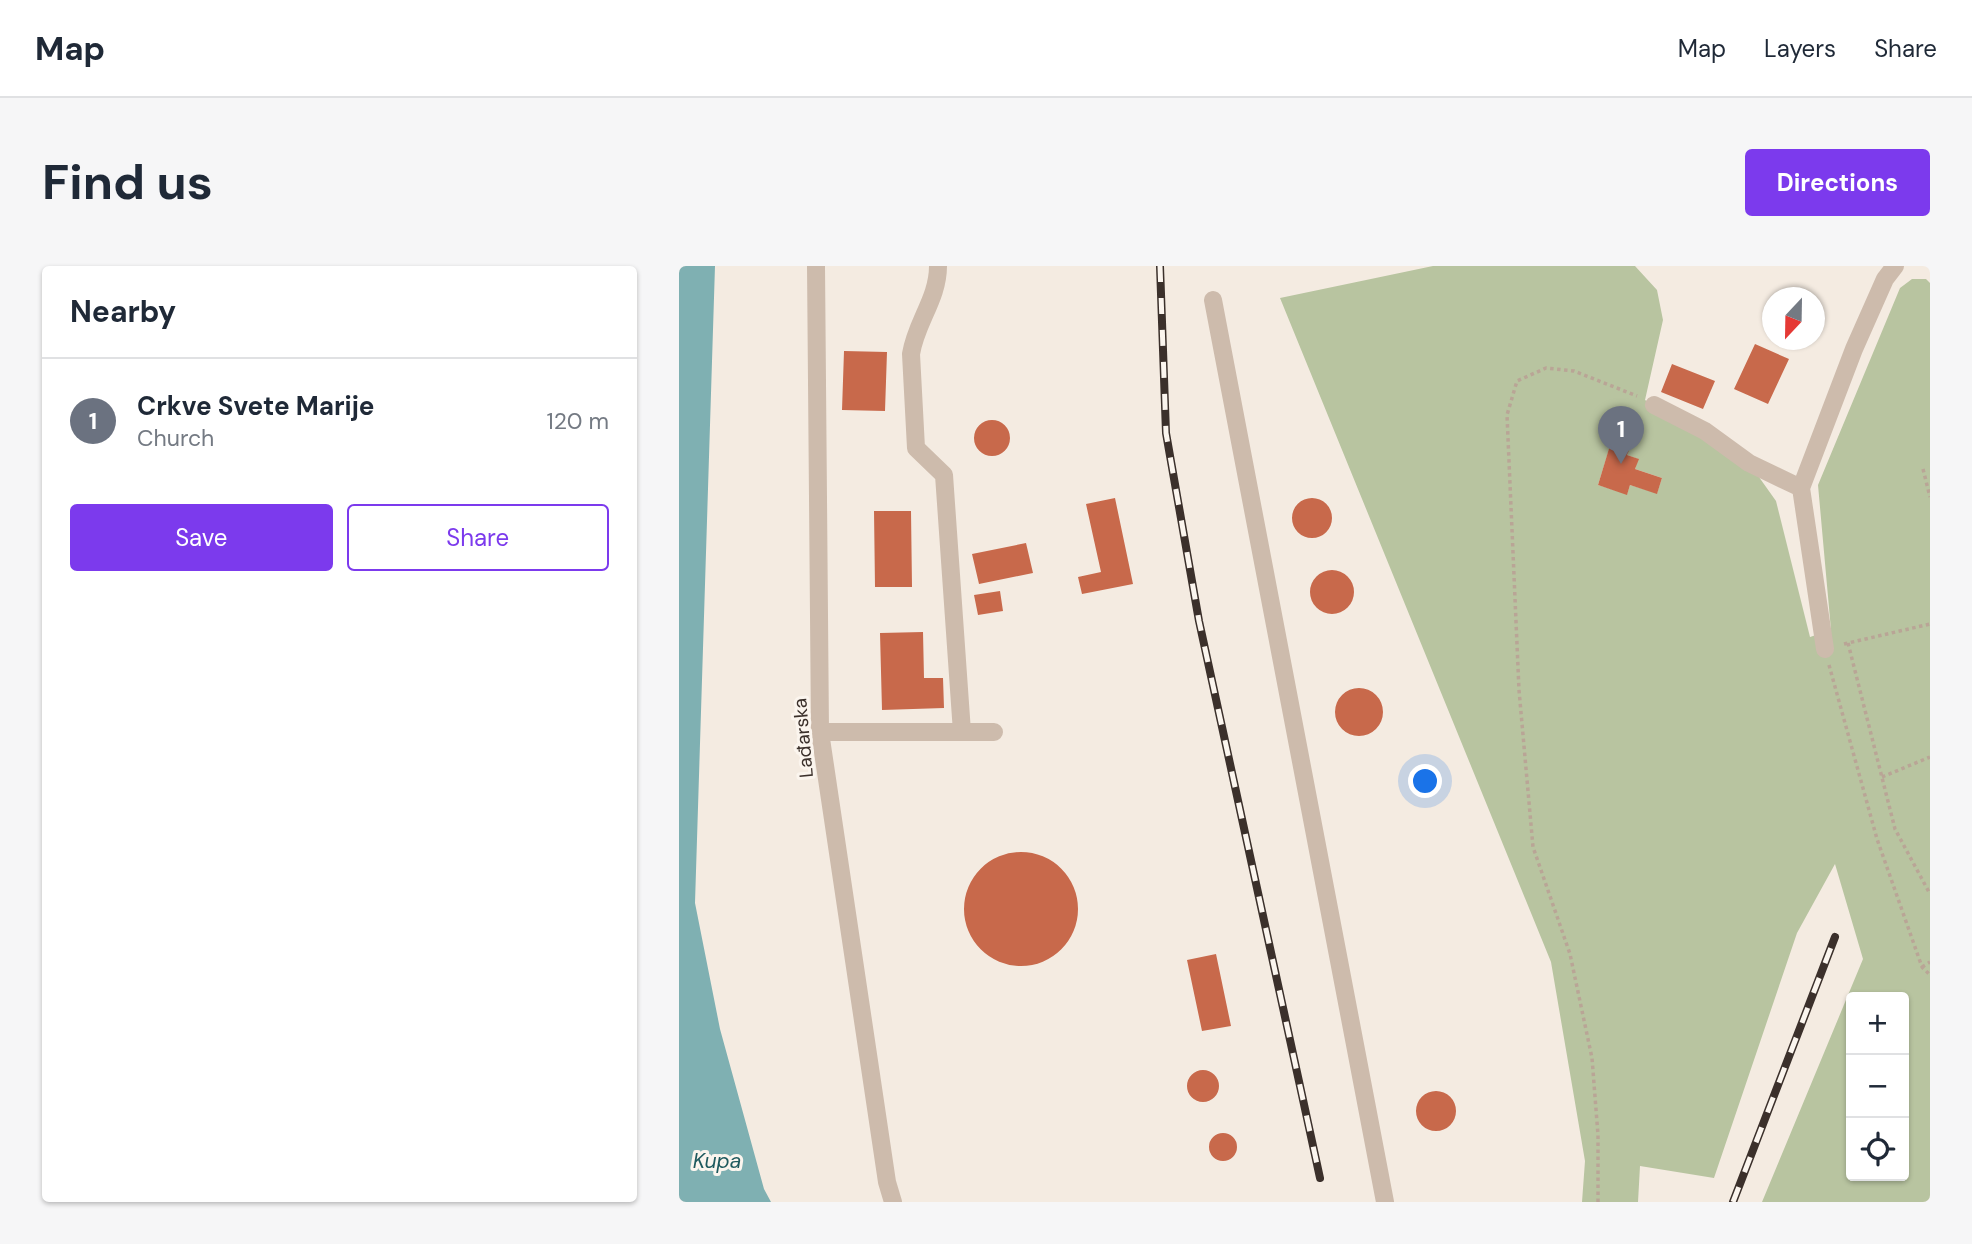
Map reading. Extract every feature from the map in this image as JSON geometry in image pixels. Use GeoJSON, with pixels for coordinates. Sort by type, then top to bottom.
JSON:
{"type":"FeatureCollection","features":[{"type":"Feature","properties":{"kind":"street","name":"Lađarska"},"geometry":{"type":"LineString","coordinates":[[816,266],[820,732],[887,1182],[893,1202]]}},
{"type":"Feature","properties":{"kind":"street"},"geometry":{"type":"LineString","coordinates":[[938,266],[938,285],[913,340],[911,354],[915,434],[916,448],[944,475],[962,732]]}},
{"type":"Feature","properties":{"kind":"street"},"geometry":{"type":"LineString","coordinates":[[1825,649],[1801,488],[1854,349],[1885,279],[1895,266]]}},
{"type":"Feature","properties":{"kind":"street"},"geometry":{"type":"LineString","coordinates":[[1213,300],[1385,1202]]}},
{"type":"Feature","properties":{"kind":"street"},"geometry":{"type":"LineString","coordinates":[[1654,405],[1705,431],[1749,463],[1801,488]]}},
{"type":"Feature","properties":{"kind":"street"},"geometry":{"type":"LineString","coordinates":[[820,732],[994,732]]}},
{"type":"Feature","properties":{"kind":"path"},"geometry":{"type":"LineString","coordinates":[[1598,1202],[1598,1135],[1591,1058],[1570,954],[1533,847],[1519,690],[1507,415],[1517,381],[1546,368],[1574,371],[1627,390],[1654,405]]}},
{"type":"Feature","properties":{"kind":"path"},"geometry":{"type":"LineString","coordinates":[[1923,469],[1930,497]]}},
{"type":"Feature","properties":{"kind":"path"},"geometry":{"type":"LineString","coordinates":[[1930,624],[1825,649],[1877,839],[1922,967],[1930,975]]}},
{"type":"Feature","properties":{"kind":"path"},"geometry":{"type":"LineString","coordinates":[[1848,643],[1895,829],[1930,894]]}},
{"type":"Feature","properties":{"kind":"path"},"geometry":{"type":"LineString","coordinates":[[1882,777],[1930,757]]}},
{"type":"Feature","properties":{"kind":"path"},"geometry":{"type":"LineString","coordinates":[[1922,967],[1930,962]]}},
{"type":"Feature","properties":{"kind":"green space"},"geometry":{"type":"Polygon","coordinates":[[[1433,266],[1635,266],[1657,290],[1663,320],[1645,400],[1749,463],[1776,501],[1810,637],[1831,630],[1818,485],[1900,288],[1912,279],[1926,279],[1930,283],[1930,1202],[1762,1202],[1846,1000],[1846,1181],[1909,1181],[1909,992],[1849,992],[1863,959],[1835,864],[1797,933],[1714,1178],[1640,1166],[1638,1202],[1582,1202],[1585,1161],[1551,962],[1280,298],[1433,266]],[[1611,443],[1598,485],[1627,494],[1630,485],[1657,493],[1662,478],[1635,469],[1638,459],[1627,455],[1629,448],[1611,443]]]}},
{"type":"Feature","properties":{"kind":"water","name":"Kupa"},"geometry":{"type":"Polygon","coordinates":[[[679,266],[715,266],[695,903],[720,1029],[764,1189],[771,1202],[679,1202],[679,266]]]}},
{"type":"Feature","properties":{"kind":"building"},"geometry":{"type":"Polygon","coordinates":[[[1755,344],[1762,347],[1762,350],[1789,359],[1768,404],[1734,389],[1755,344]]]}},
{"type":"Feature","properties":{"kind":"building"},"geometry":{"type":"Polygon","coordinates":[[[844,351],[887,352],[885,411],[842,410],[844,351]]]}},
{"type":"Feature","properties":{"kind":"building"},"geometry":{"type":"Polygon","coordinates":[[[1672,364],[1715,381],[1703,409],[1661,392],[1672,364]]]}},
{"type":"Feature","properties":{"kind":"building"},"geometry":{"type":"Polygon","coordinates":[[[992,420],[1005,425],[1010,438],[1005,451],[992,456],[979,451],[974,438],[979,425],[992,420]]]}},
{"type":"Feature","properties":{"kind":"building"},"geometry":{"type":"Polygon","coordinates":[[[1611,442],[1630,448],[1627,455],[1639,459],[1635,469],[1662,478],[1657,494],[1630,485],[1627,495],[1598,485],[1611,442]]]}},
{"type":"Feature","properties":{"kind":"building"},"geometry":{"type":"Polygon","coordinates":[[[1115,498],[1133,584],[1082,594],[1078,577],[1101,572],[1086,504],[1115,498]]]}},
{"type":"Feature","properties":{"kind":"building"},"geometry":{"type":"Polygon","coordinates":[[[1312,498],[1326,504],[1332,518],[1326,532],[1312,538],[1298,532],[1292,518],[1298,504],[1312,498]]]}},
{"type":"Feature","properties":{"kind":"building"},"geometry":{"type":"Polygon","coordinates":[[[874,511],[911,511],[912,587],[875,587],[874,511]]]}},
{"type":"Feature","properties":{"kind":"building"},"geometry":{"type":"Polygon","coordinates":[[[1026,543],[1033,573],[979,584],[972,554],[1026,543]]]}},
{"type":"Feature","properties":{"kind":"building"},"geometry":{"type":"Polygon","coordinates":[[[1332,570],[1347,577],[1354,592],[1347,607],[1332,614],[1317,607],[1310,592],[1317,577],[1332,570]]]}},
{"type":"Feature","properties":{"kind":"building"},"geometry":{"type":"Polygon","coordinates":[[[1000,591],[1003,611],[978,615],[974,595],[1000,591]]]}},
{"type":"Feature","properties":{"kind":"building"},"geometry":{"type":"Polygon","coordinates":[[[923,632],[924,678],[943,678],[944,708],[882,710],[880,633],[923,632]]]}},
{"type":"Feature","properties":{"kind":"building"},"geometry":{"type":"Polygon","coordinates":[[[1359,688],[1376,695],[1383,712],[1376,729],[1359,736],[1342,729],[1335,712],[1342,695],[1359,688]]]}},
{"type":"Feature","properties":{"kind":"building"},"geometry":{"type":"Polygon","coordinates":[[[1021,852],[1043,856],[1061,869],[1074,887],[1078,909],[1074,931],[1061,949],[1043,962],[1021,966],[999,962],[981,949],[968,931],[964,909],[968,887],[981,869],[999,856],[1021,852]]]}},
{"type":"Feature","properties":{"kind":"building"},"geometry":{"type":"Polygon","coordinates":[[[1216,954],[1231,1026],[1202,1031],[1187,960],[1216,954]]]}},
{"type":"Feature","properties":{"kind":"building"},"geometry":{"type":"Polygon","coordinates":[[[1203,1070],[1215,1074],[1219,1086],[1215,1098],[1203,1102],[1191,1098],[1187,1086],[1191,1074],[1203,1070]]]}},
{"type":"Feature","properties":{"kind":"building"},"geometry":{"type":"Polygon","coordinates":[[[1436,1091],[1444,1092],[1450,1097],[1455,1103],[1455,1119],[1450,1125],[1444,1130],[1436,1131],[1428,1130],[1422,1125],[1417,1119],[1416,1111],[1417,1103],[1422,1097],[1428,1092],[1436,1091]]]}},
{"type":"Feature","properties":{"kind":"building"},"geometry":{"type":"Polygon","coordinates":[[[1223,1133],[1233,1137],[1237,1147],[1233,1157],[1223,1161],[1213,1157],[1209,1147],[1213,1137],[1223,1133]]]}},
{"type":"Feature","properties":{"kind":"railway"},"geometry":{"type":"LineString","coordinates":[[1160,266],[1166,433],[1199,621],[1320,1178]]}},
{"type":"Feature","properties":{"kind":"railway"},"geometry":{"type":"LineString","coordinates":[[1733,1202],[1835,937]]}},
{"type":"Feature","properties":{"kind":"place","name":"Crkve Svete Marije"},"geometry":{"type":"Point","coordinates":[1621,464]}}]}
